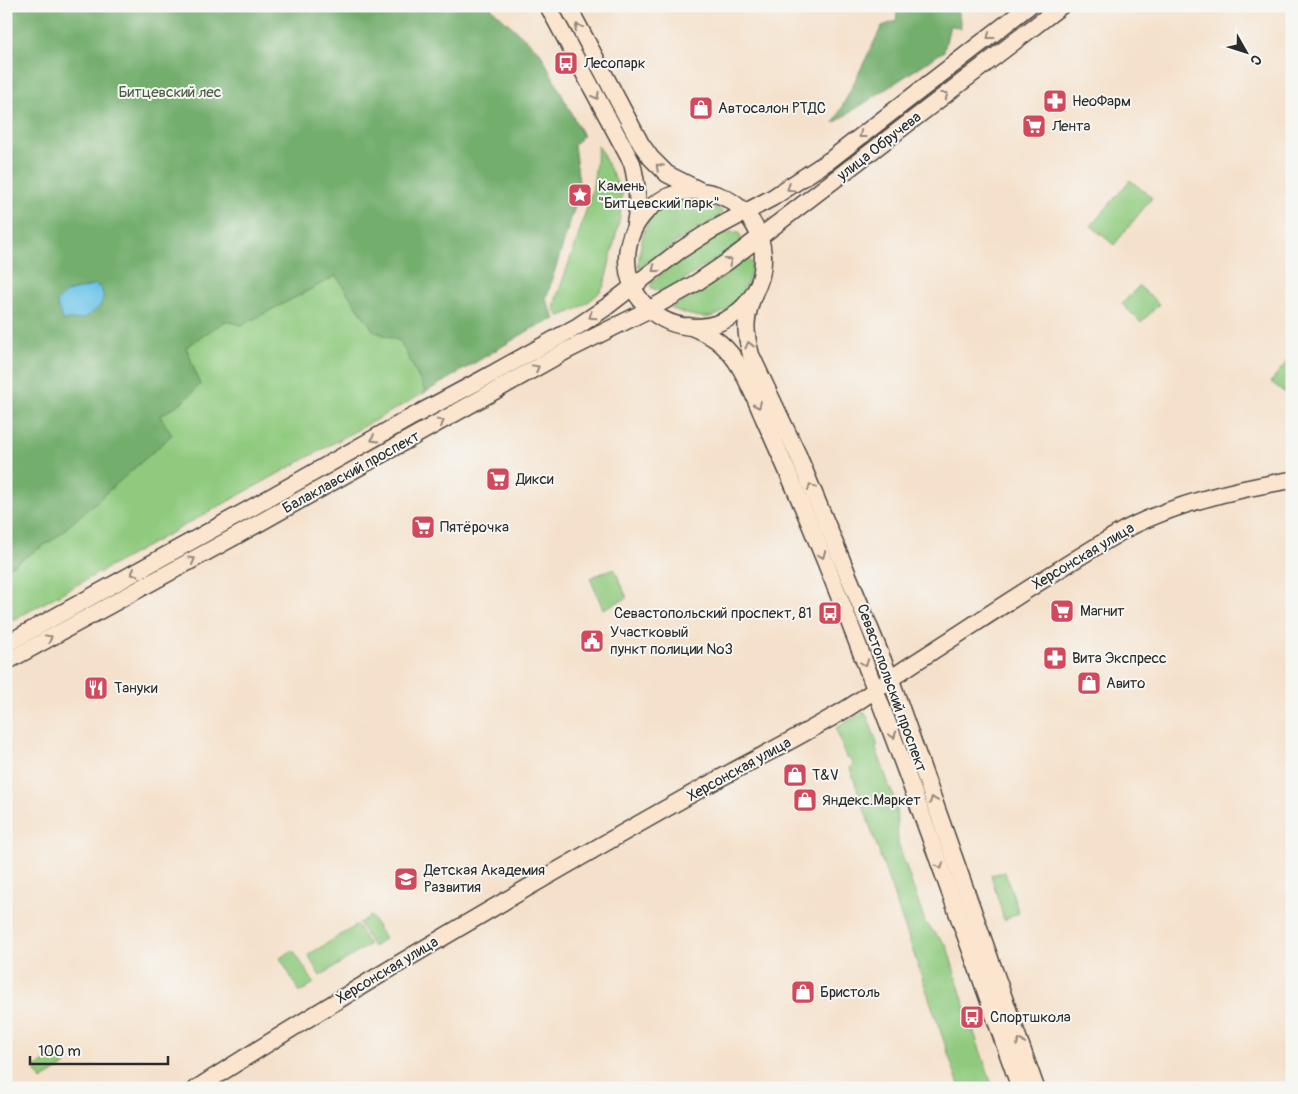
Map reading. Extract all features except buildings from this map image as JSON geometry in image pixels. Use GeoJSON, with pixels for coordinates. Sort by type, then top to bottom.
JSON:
{"type":"FeatureCollection","features":[{"type":"Feature","properties":{"kind":"main road"},"geometry":{"type":"LineString","coordinates":[[548,6],[632,163],[636,180],[638,213],[628,261],[628,280],[631,288],[643,303],[659,315],[689,326],[709,327],[723,323],[736,314],[746,305],[754,293]]}},
{"type":"Feature","properties":{"kind":"main road"},"geometry":{"type":"LineString","coordinates":[[568,6],[650,158],[667,174],[701,191],[724,199],[737,207],[756,228],[760,237]]}},
{"type":"Feature","properties":{"kind":"main road","name":"улица Обручева"},"geometry":{"type":"LineString","coordinates":[[679,251],[710,231],[772,198],[830,160],[1029,6]]}},
{"type":"Feature","properties":{"kind":"main road","name":"улица Обручева"},"geometry":{"type":"LineString","coordinates":[[696,283],[760,237],[1061,6]]}},
{"type":"Feature","properties":{"kind":"main road"},"geometry":{"type":"LineString","coordinates":[[633,230],[646,211],[666,196],[689,191],[701,191]]}},
{"type":"Feature","properties":{"kind":"main road","name":"Севастопольский проспект"},"geometry":{"type":"LineString","coordinates":[[760,237],[762,270],[746,321],[746,338],[751,355],[798,455],[890,680],[1036,1088]]}},
{"type":"Feature","properties":{"kind":"main road","name":"Балаклавский проспект"},"geometry":{"type":"LineString","coordinates":[[6,644],[578,326],[605,308],[679,251]]}},
{"type":"Feature","properties":{"kind":"main road","name":"Балаклавский проспект"},"geometry":{"type":"LineString","coordinates":[[6,662],[236,536],[566,351],[650,309],[696,283]]}},
{"type":"Feature","properties":{"kind":"main road","name":"Севастопольский проспект"},"geometry":{"type":"LineString","coordinates":[[689,326],[708,334],[723,345],[736,362],[749,385],[792,480],[901,758],[1020,1088]]}},
{"type":"Feature","properties":{"kind":"main road","name":"Херсонская улица"},"geometry":{"type":"LineString","coordinates":[[197,1088],[446,934],[698,790],[860,701],[1102,542],[1169,509],[1235,491],[1292,480]]}},
{"type":"Feature","properties":{"kind":"green space","name":"Битцевский лес"},"geometry":{"type":"Polygon","coordinates":[[[6,6],[489,6],[540,52],[583,136],[574,145],[580,190],[546,299],[555,319],[533,328],[426,392],[400,341],[374,331],[336,276],[242,325],[225,321],[186,347],[200,385],[185,400],[160,416],[172,435],[54,539],[6,569],[6,6]],[[98,286],[69,291],[58,308],[63,320],[70,320],[103,297],[102,291],[98,286]]]}},
{"type":"Feature","properties":{"kind":"green space"},"geometry":{"type":"Polygon","coordinates":[[[898,6],[958,6],[961,29],[950,25],[944,51],[834,123],[882,26],[896,21],[898,6]]]}},
{"type":"Feature","properties":{"kind":"green space"},"geometry":{"type":"Polygon","coordinates":[[[598,145],[622,193],[620,217],[604,286],[584,305],[572,312],[559,316],[554,309],[556,299],[593,187],[598,145]]]}},
{"type":"Feature","properties":{"kind":"green space"},"geometry":{"type":"Polygon","coordinates":[[[1130,180],[1152,198],[1114,245],[1091,226],[1130,180]]]}},
{"type":"Feature","properties":{"kind":"green space"},"geometry":{"type":"Polygon","coordinates":[[[684,199],[721,210],[723,214],[682,238],[640,269],[638,267],[641,242],[653,215],[661,208],[684,199]]]}},
{"type":"Feature","properties":{"kind":"green space"},"geometry":{"type":"Polygon","coordinates":[[[730,232],[739,233],[741,238],[731,250],[675,285],[659,291],[651,288],[653,281],[690,252],[720,235],[730,232]]]}},
{"type":"Feature","properties":{"kind":"green space"},"geometry":{"type":"Polygon","coordinates":[[[745,258],[752,262],[748,280],[740,297],[726,310],[709,317],[699,317],[671,308],[709,285],[745,258]]]}},
{"type":"Feature","properties":{"kind":"green space"},"geometry":{"type":"Polygon","coordinates":[[[336,276],[374,331],[400,341],[426,392],[6,624],[6,569],[54,539],[160,416],[185,400],[200,385],[186,347],[225,321],[242,325],[336,276]]]}},
{"type":"Feature","properties":{"kind":"green space"},"geometry":{"type":"Polygon","coordinates":[[[1139,286],[1159,304],[1141,323],[1122,304],[1139,286]]]}},
{"type":"Feature","properties":{"kind":"green space"},"geometry":{"type":"Polygon","coordinates":[[[1292,356],[1292,398],[1271,382],[1292,356]]]}},
{"type":"Feature","properties":{"kind":"green space"},"geometry":{"type":"Polygon","coordinates":[[[614,568],[627,598],[603,609],[590,578],[614,568]]]}},
{"type":"Feature","properties":{"kind":"green space"},"geometry":{"type":"Polygon","coordinates":[[[864,712],[878,746],[875,746],[896,804],[898,843],[925,922],[947,946],[993,1088],[960,1088],[850,768],[853,764],[851,759],[846,758],[836,728],[864,712]]]}},
{"type":"Feature","properties":{"kind":"green space"},"geometry":{"type":"Polygon","coordinates":[[[1005,872],[1019,913],[1004,920],[991,875],[1005,872]]]}},
{"type":"Feature","properties":{"kind":"green space"},"geometry":{"type":"Polygon","coordinates":[[[371,916],[385,939],[373,947],[359,923],[371,916]]]}},
{"type":"Feature","properties":{"kind":"green space"},"geometry":{"type":"Polygon","coordinates":[[[357,925],[369,945],[320,976],[308,955],[357,925]]]}},
{"type":"Feature","properties":{"kind":"green space"},"geometry":{"type":"Polygon","coordinates":[[[293,950],[314,983],[300,992],[280,958],[293,950]]]}},
{"type":"Feature","properties":{"kind":"green space"},"geometry":{"type":"Polygon","coordinates":[[[58,1053],[66,1065],[41,1080],[34,1068],[58,1053]]]}},
{"type":"Feature","properties":{"kind":"water"},"geometry":{"type":"Polygon","coordinates":[[[95,284],[103,293],[102,303],[84,318],[63,320],[57,302],[61,297],[70,291],[95,284]]]}},
{"type":"Feature","properties":{"kind":"place","name":"Лесопарк"},"geometry":{"type":"Point","coordinates":[566,63]}},
{"type":"Feature","properties":{"kind":"place","name":"НеоФарм"},"geometry":{"type":"Point","coordinates":[1055,101]}},
{"type":"Feature","properties":{"kind":"place","name":"Автосалон РТДС"},"geometry":{"type":"Point","coordinates":[701,108]}},
{"type":"Feature","properties":{"kind":"place","name":"Лента"},"geometry":{"type":"Point","coordinates":[1034,126]}},
{"type":"Feature","properties":{"kind":"place","name":"Камень \"Битцевский парк\""},"geometry":{"type":"Point","coordinates":[580,195]}},
{"type":"Feature","properties":{"kind":"place","name":"Дикси"},"geometry":{"type":"Point","coordinates":[498,479]}},
{"type":"Feature","properties":{"kind":"place","name":"Пятёрочка"},"geometry":{"type":"Point","coordinates":[423,527]}},
{"type":"Feature","properties":{"kind":"place","name":"Магнит"},"geometry":{"type":"Point","coordinates":[1062,611]}},
{"type":"Feature","properties":{"kind":"place","name":"Севастопольский проспект, 81"},"geometry":{"type":"Point","coordinates":[830,613]}},
{"type":"Feature","properties":{"kind":"place","name":"Участковый пункт полиции №3"},"geometry":{"type":"Point","coordinates":[592,641]}},
{"type":"Feature","properties":{"kind":"place","name":"Вита Экспресс"},"geometry":{"type":"Point","coordinates":[1055,658]}},
{"type":"Feature","properties":{"kind":"place","name":"Авито"},"geometry":{"type":"Point","coordinates":[1089,683]}},
{"type":"Feature","properties":{"kind":"place","name":"Тануки"},"geometry":{"type":"Point","coordinates":[96,688]}},
{"type":"Feature","properties":{"kind":"place","name":"T&V"},"geometry":{"type":"Point","coordinates":[795,775]}},
{"type":"Feature","properties":{"kind":"place","name":"Яндекс.Маркет"},"geometry":{"type":"Point","coordinates":[805,800]}},
{"type":"Feature","properties":{"kind":"place","name":"Детская Академия Развития"},"geometry":{"type":"Point","coordinates":[406,879]}},
{"type":"Feature","properties":{"kind":"place","name":"Бристоль"},"geometry":{"type":"Point","coordinates":[803,992]}},
{"type":"Feature","properties":{"kind":"place","name":"Спортшкола"},"geometry":{"type":"Point","coordinates":[972,1017]}}]}
